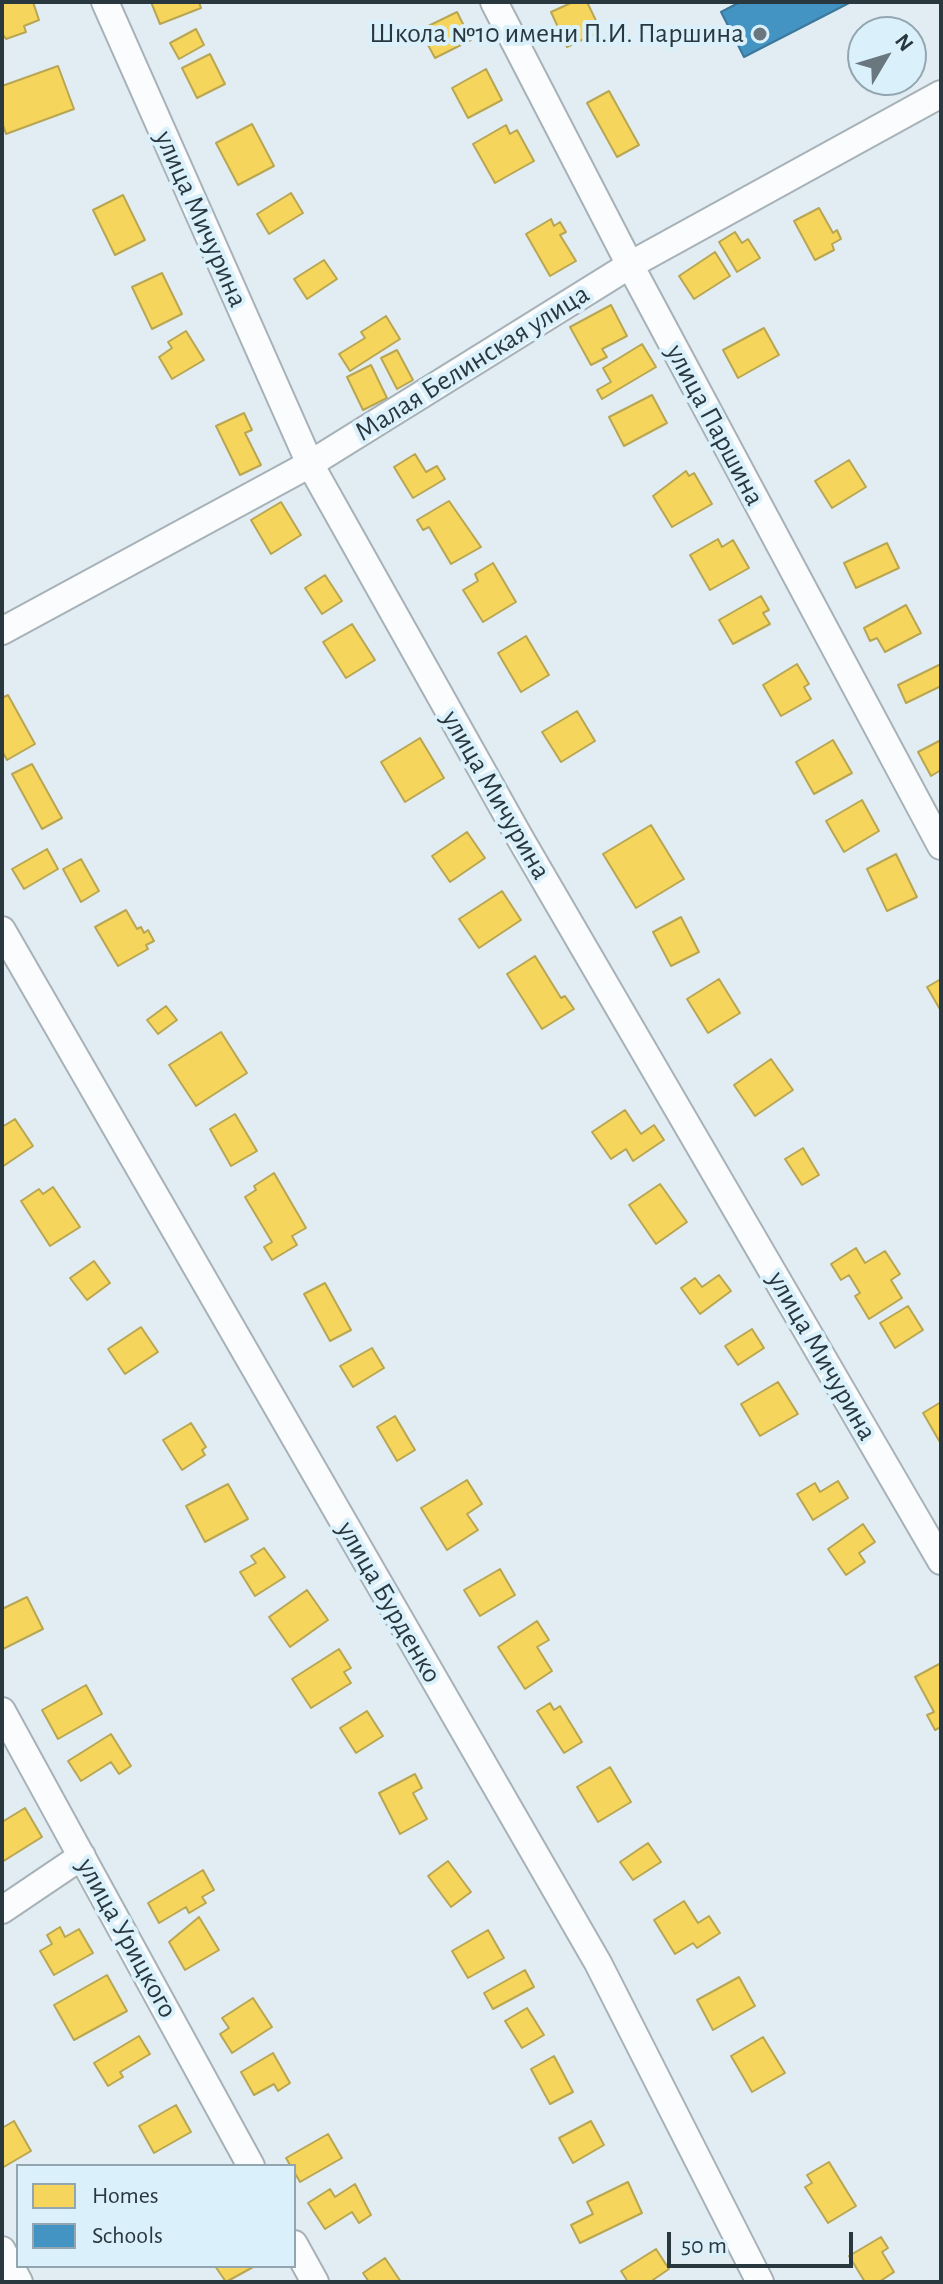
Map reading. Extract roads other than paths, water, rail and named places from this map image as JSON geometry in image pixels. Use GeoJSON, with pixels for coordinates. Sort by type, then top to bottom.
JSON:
{"type":"FeatureCollection","features":[{"type":"Feature","properties":{"kind":"street","name":"улица Мичурина"},"geometry":{"type":"LineString","coordinates":[[105,2],[310,464],[520,838],[941,1561]]}},
{"type":"Feature","properties":{"kind":"street","name":"улица Паршина"},"geometry":{"type":"LineString","coordinates":[[494,2],[630,265],[941,846]]}},
{"type":"Feature","properties":{"kind":"street","name":"Малая Белинская улица"},"geometry":{"type":"LineString","coordinates":[[2,631],[310,464],[630,265],[941,94]]}},
{"type":"Feature","properties":{"kind":"street","name":"улица Бурденко"},"geometry":{"type":"LineString","coordinates":[[2,930],[598,1963],[760,2282]]}},
{"type":"Feature","properties":{"kind":"street","name":"улица Урицкого"},"geometry":{"type":"LineString","coordinates":[[2,1711],[250,2164]]}},
{"type":"Feature","properties":{"kind":"street"},"geometry":{"type":"LineString","coordinates":[[2,1910],[82,1856]]}},
{"type":"Feature","properties":{"kind":"street"},"geometry":{"type":"LineString","coordinates":[[296,2248],[315,2282]]}},
{"type":"Feature","properties":{"kind":"street"},"geometry":{"type":"LineString","coordinates":[[2,2250],[19,2282]]}},
{"type":"Feature","properties":{"kind":"place","name":"Школа №10 имени П.И. Паршина"},"geometry":{"type":"Point","coordinates":[760,34]}}]}
